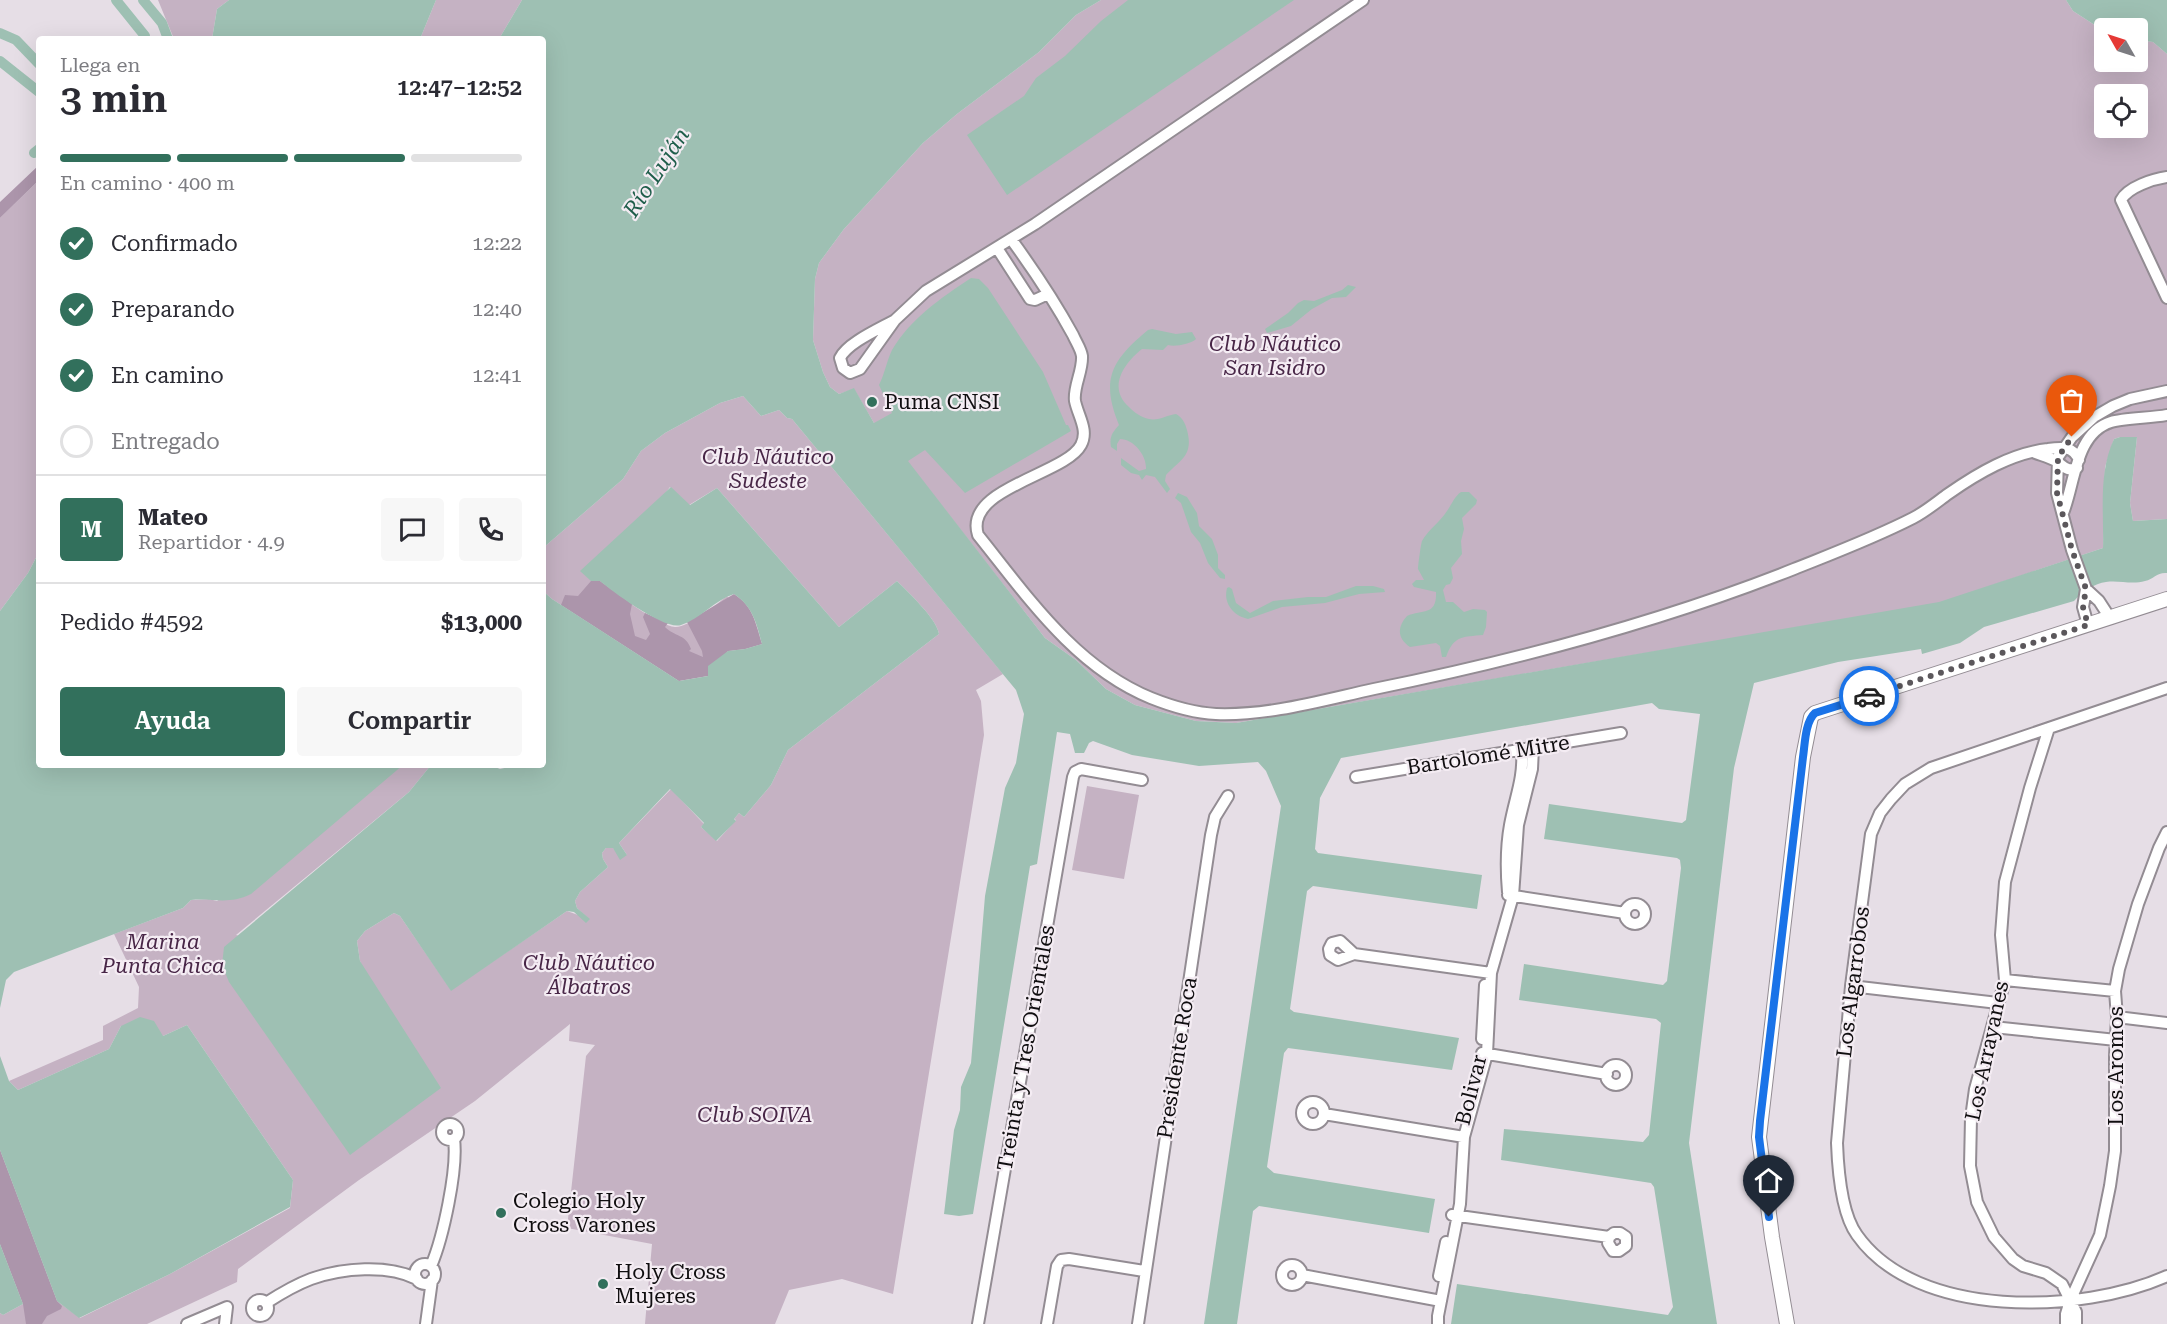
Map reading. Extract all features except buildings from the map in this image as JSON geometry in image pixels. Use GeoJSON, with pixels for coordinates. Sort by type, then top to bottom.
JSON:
{"type":"FeatureCollection","features":[{"type":"Feature","properties":{"kind":"street"},"geometry":{"type":"LineString","coordinates":[[895,320],[860,369],[850,373],[843,368],[840,358],[842,353],[895,320],[926,291],[998,248],[1363,0]]}},
{"type":"Feature","properties":{"kind":"street"},"geometry":{"type":"LineString","coordinates":[[2167,177],[2130,190],[2121,200],[2167,298]]}},
{"type":"Feature","properties":{"kind":"street"},"geometry":{"type":"LineString","coordinates":[[1011,238],[1064,319],[1082,353],[1082,367],[1075,396],[1084,429],[1082,443],[1071,456],[1017,483],[988,503],[977,517],[975,525],[978,535],[1046,620],[1084,655],[1138,692],[1178,707],[1206,713],[1244,713],[1279,709],[1480,667],[1633,626],[1761,582],[1868,540],[1917,516],[1968,480],[2003,462],[2033,451],[2064,447],[2074,451],[2078,464]]}},
{"type":"Feature","properties":{"kind":"street"},"geometry":{"type":"LineString","coordinates":[[998,248],[1030,299],[1035,300],[1048,294]]}},
{"type":"Feature","properties":{"kind":"street"},"geometry":{"type":"LineString","coordinates":[[2110,618],[2099,600],[2086,587],[2072,550],[2057,493],[2057,462],[2064,447],[2094,417],[2130,399],[2167,391]]}},
{"type":"Feature","properties":{"kind":"street"},"geometry":{"type":"LineString","coordinates":[[2063,513],[2078,464],[2092,435],[2111,422],[2167,415]]}},
{"type":"Feature","properties":{"kind":"street"},"geometry":{"type":"LineString","coordinates":[[2033,451],[2068,470],[2078,464]]}},
{"type":"Feature","properties":{"kind":"street"},"geometry":{"type":"LineString","coordinates":[[2086,587],[2083,607],[2088,625]]}},
{"type":"Feature","properties":{"kind":"street"},"geometry":{"type":"LineString","coordinates":[[1787,1324],[1772,1237],[1759,1137],[1803,757],[1811,717],[1815,713],[2167,599]]}},
{"type":"Feature","properties":{"kind":"street","name":"Los Algarrobos"},"geometry":{"type":"LineString","coordinates":[[2167,688],[1931,768],[1905,784],[1880,813],[1871,834],[1851,986],[1837,1143],[1845,1208],[1856,1234],[1867,1247],[1894,1269],[1925,1285],[1947,1293],[2015,1303],[2070,1301],[2100,1297],[2148,1284],[2167,1276]]}},
{"type":"Feature","properties":{"kind":"street","name":"Los Arrayanes"},"geometry":{"type":"LineString","coordinates":[[2049,728],[2005,882],[2001,935],[2005,980],[1982,1062],[1971,1118],[1970,1166],[1977,1202],[2003,1249],[2023,1266],[2054,1278],[2061,1284],[2070,1301]]}},
{"type":"Feature","properties":{"kind":"street","name":"Bartolomé Mitre"},"geometry":{"type":"LineString","coordinates":[[1356,777],[1621,733]]}},
{"type":"Feature","properties":{"kind":"street","name":"Bolivar"},"geometry":{"type":"LineString","coordinates":[[1438,1324],[1440,1262],[1455,1216],[1462,1137],[1485,1054],[1489,973],[1511,895],[1507,846],[1517,812],[1527,749]]}},
{"type":"Feature","properties":{"kind":"street","name":"Treinta y Tres Orientales"},"geometry":{"type":"LineString","coordinates":[[978,1324],[1075,771],[1081,769],[1142,780]]}},
{"type":"Feature","properties":{"kind":"street","name":"Presidente Roca"},"geometry":{"type":"LineString","coordinates":[[1138,1324],[1144,1271],[1211,835],[1215,817],[1228,796]]}},
{"type":"Feature","properties":{"kind":"street","name":"Los Aromos"},"geometry":{"type":"LineString","coordinates":[[2066,1324],[2070,1301],[2100,1235],[2110,1186],[2115,1151],[2117,1017],[2115,991],[2128,933],[2167,832]]}},
{"type":"Feature","properties":{"kind":"street"},"geometry":{"type":"LineString","coordinates":[[1511,895],[1626,913]]}},
{"type":"Feature","properties":{"kind":"street"},"geometry":{"type":"LineString","coordinates":[[1349,953],[1489,973]]}},
{"type":"Feature","properties":{"kind":"street"},"geometry":{"type":"LineString","coordinates":[[2005,980],[2115,991]]}},
{"type":"Feature","properties":{"kind":"street"},"geometry":{"type":"LineString","coordinates":[[1851,986],[1998,1003]]}},
{"type":"Feature","properties":{"kind":"street"},"geometry":{"type":"LineString","coordinates":[[2117,1017],[2167,1023]]}},
{"type":"Feature","properties":{"kind":"street"},"geometry":{"type":"LineString","coordinates":[[1993,1027],[2116,1040]]}},
{"type":"Feature","properties":{"kind":"street"},"geometry":{"type":"LineString","coordinates":[[1485,1054],[1607,1074]]}},
{"type":"Feature","properties":{"kind":"street"},"geometry":{"type":"LineString","coordinates":[[1324,1114],[1462,1137]]}},
{"type":"Feature","properties":{"kind":"street"},"geometry":{"type":"LineString","coordinates":[[431,1266],[438,1248],[450,1186],[456,1152],[454,1139]]}},
{"type":"Feature","properties":{"kind":"street"},"geometry":{"type":"LineString","coordinates":[[1455,1216],[1609,1237]]}},
{"type":"Feature","properties":{"kind":"street"},"geometry":{"type":"LineString","coordinates":[[1047,1324],[1057,1266],[1061,1260],[1069,1259],[1144,1271]]}},
{"type":"Feature","properties":{"kind":"street"},"geometry":{"type":"LineString","coordinates":[[426,1324],[435,1271],[431,1266],[422,1264],[415,1273],[418,1281],[428,1293],[429,1301]]}},
{"type":"Feature","properties":{"kind":"street"},"geometry":{"type":"LineString","coordinates":[[266,1303],[291,1288],[312,1279],[333,1274],[382,1269],[399,1271],[426,1283],[432,1280]]}},
{"type":"Feature","properties":{"kind":"street"},"geometry":{"type":"LineString","coordinates":[[1302,1275],[1438,1300]]}},
{"type":"Feature","properties":{"kind":"street","name":"Bolivar"},"geometry":{"type":"LineString","coordinates":[[1430,1324],[1438,1300]]}},
{"type":"Feature","properties":{"kind":"street"},"geometry":{"type":"LineString","coordinates":[[2070,1301],[2076,1312],[2076,1324]]}},
{"type":"Feature","properties":{"kind":"street"},"geometry":{"type":"LineString","coordinates":[[193,1323],[227,1307],[225,1324]]}},
{"type":"Feature","properties":{"kind":"green space"},"geometry":{"type":"Polygon","coordinates":[[[158,0],[229,0],[217,9],[212,36],[173,36],[158,0]]]}},
{"type":"Feature","properties":{"kind":"green space"},"geometry":{"type":"Polygon","coordinates":[[[436,0],[522,0],[501,36],[421,36],[436,0]]]}},
{"type":"Feature","properties":{"kind":"green space","name":"Club Náutico San Isidro"},"geometry":{"type":"Polygon","coordinates":[[[1101,0],[2066,0],[2073,11],[2094,25],[2094,72],[2148,72],[2148,41],[2153,42],[2167,54],[2167,519],[2133,521],[2130,503],[2137,437],[2120,437],[2114,439],[2105,467],[2103,548],[1939,603],[1236,723],[1196,721],[1135,705],[1106,689],[1076,660],[1045,638],[907,461],[874,423],[854,389],[839,394],[830,387],[813,340],[815,279],[819,263],[844,229],[923,143],[957,114],[1039,52],[1076,15],[1101,0]]]}},
{"type":"Feature","properties":{"kind":"green space"},"geometry":{"type":"Polygon","coordinates":[[[36,183],[36,558],[28,573],[0,611],[0,218],[36,183]]]}},
{"type":"Feature","properties":{"kind":"green space"},"geometry":{"type":"Polygon","coordinates":[[[743,396],[761,416],[779,410],[787,418],[792,419],[1003,674],[976,690],[981,701],[984,735],[893,1294],[842,1279],[789,1290],[775,1324],[645,1324],[652,1244],[567,1228],[586,1056],[595,1045],[569,1041],[570,1024],[475,1101],[359,1180],[238,1269],[237,1282],[147,1324],[0,1324],[0,1313],[3,1315],[23,1304],[0,1244],[0,1150],[57,1301],[80,1318],[170,1274],[290,1208],[293,1180],[187,1025],[163,1036],[121,1026],[109,1049],[18,1090],[9,1081],[103,1040],[103,1026],[138,1008],[139,987],[114,934],[183,908],[191,900],[217,901],[399,768],[429,768],[409,792],[236,935],[363,968],[357,941],[365,931],[394,913],[400,916],[451,990],[567,911],[589,919],[577,908],[575,901],[580,892],[608,867],[602,853],[606,848],[613,848],[627,855],[619,843],[671,789],[704,824],[701,827],[717,841],[736,820],[734,819],[739,813],[744,817],[771,785],[788,750],[939,634],[928,614],[897,581],[839,627],[717,488],[689,505],[670,487],[600,581],[648,615],[675,627],[695,620],[727,596],[757,628],[762,644],[728,651],[708,666],[679,681],[546,594],[546,545],[623,479],[641,451],[665,433],[720,403],[743,396]]]}},
{"type":"Feature","properties":{"kind":"green space"},"geometry":{"type":"Polygon","coordinates":[[[1087,786],[1139,795],[1124,879],[1072,870],[1087,786]]]}},
{"type":"Feature","properties":{"kind":"shaded area"},"geometry":{"type":"Polygon","coordinates":[[[36,168],[36,183],[0,218],[0,202],[36,168]]]}},
{"type":"Feature","properties":{"kind":"shaded area"},"geometry":{"type":"Polygon","coordinates":[[[591,581],[600,581],[632,604],[630,614],[635,636],[646,640],[650,634],[643,617],[645,613],[668,623],[665,627],[689,644],[691,649],[689,651],[703,657],[687,622],[734,594],[750,610],[762,644],[728,651],[708,676],[679,681],[561,605],[565,595],[578,596],[591,581]]]}},
{"type":"Feature","properties":{"kind":"shaded area"},"geometry":{"type":"Polygon","coordinates":[[[0,1150],[57,1301],[62,1306],[61,1309],[47,1316],[42,1324],[26,1324],[23,1304],[0,1244],[0,1150]]]}},
{"type":"Feature","properties":{"kind":"water"},"geometry":{"type":"Polygon","coordinates":[[[229,0],[436,0],[421,36],[212,36],[217,9],[229,0]]]}},
{"type":"Feature","properties":{"kind":"water","name":"Río Luján"},"geometry":{"type":"Polygon","coordinates":[[[522,0],[1101,0],[1076,15],[1039,52],[957,114],[923,143],[844,229],[819,263],[815,279],[813,340],[830,387],[839,394],[854,388],[874,423],[892,413],[879,385],[892,350],[908,328],[938,301],[971,278],[979,279],[988,288],[1043,372],[1066,425],[1071,431],[965,493],[925,450],[908,461],[1045,638],[1076,660],[1106,689],[1135,705],[1196,721],[1236,723],[1939,602],[2103,548],[2103,493],[2109,452],[2114,439],[2137,437],[2130,503],[2133,521],[2167,519],[2167,573],[2140,582],[2097,584],[2074,601],[1984,627],[1960,643],[1922,654],[1921,649],[1838,662],[1754,683],[1734,768],[1689,1143],[1717,1324],[1451,1324],[1457,1284],[1668,1315],[1673,1307],[1654,1187],[1651,1183],[1501,1160],[1504,1129],[1643,1142],[1649,1135],[1661,1023],[1656,1019],[1519,1000],[1524,964],[1663,985],[1667,981],[1681,868],[1680,860],[1544,839],[1549,804],[1682,823],[1686,820],[1700,714],[1659,709],[1652,703],[1341,758],[1320,798],[1315,849],[1318,853],[1482,875],[1477,909],[1313,886],[1307,891],[1290,1009],[1294,1012],[1459,1038],[1452,1070],[1288,1048],[1284,1053],[1267,1167],[1274,1173],[1435,1199],[1429,1233],[1259,1206],[1253,1211],[1237,1324],[1204,1324],[1281,806],[1266,771],[1258,762],[1199,766],[1132,755],[1093,741],[1089,743],[1084,753],[1075,753],[1070,734],[1057,732],[1037,864],[1030,866],[973,1214],[959,1216],[944,1214],[954,1130],[960,1110],[961,1087],[971,1063],[985,896],[1005,788],[1016,763],[1024,714],[1016,690],[792,419],[787,418],[779,410],[761,416],[743,396],[720,403],[665,433],[641,451],[623,479],[546,545],[546,36],[501,36],[522,0]]]}},
{"type":"Feature","properties":{"kind":"water"},"geometry":{"type":"Polygon","coordinates":[[[1128,0],[1294,0],[1007,195],[967,135],[1024,96],[1036,78],[1065,56],[1101,21],[1128,0]]]}},
{"type":"Feature","properties":{"kind":"water"},"geometry":{"type":"Polygon","coordinates":[[[2066,0],[2167,0],[2167,54],[2153,42],[2148,41],[2148,18],[2094,18],[2094,25],[2073,11],[2066,0]]]}},
{"type":"Feature","properties":{"kind":"water"},"geometry":{"type":"Polygon","coordinates":[[[1348,285],[1356,287],[1346,297],[1332,298],[1312,309],[1291,326],[1267,333],[1265,329],[1298,303],[1304,300],[1314,301],[1342,290],[1348,285]]]}},
{"type":"Feature","properties":{"kind":"water"},"geometry":{"type":"Polygon","coordinates":[[[1148,330],[1176,334],[1192,332],[1196,339],[1183,345],[1168,345],[1163,350],[1142,349],[1124,368],[1119,384],[1119,392],[1123,400],[1138,414],[1146,418],[1160,419],[1176,414],[1184,423],[1189,446],[1181,461],[1166,475],[1165,481],[1170,489],[1167,493],[1155,477],[1146,475],[1142,480],[1139,475],[1131,473],[1121,465],[1121,458],[1139,471],[1146,469],[1142,454],[1135,445],[1120,439],[1117,451],[1111,447],[1112,434],[1119,425],[1110,395],[1113,372],[1126,351],[1148,330]]]}},
{"type":"Feature","properties":{"kind":"water"},"geometry":{"type":"Polygon","coordinates":[[[671,487],[690,505],[717,488],[839,627],[897,581],[928,614],[939,634],[788,750],[771,785],[744,817],[739,813],[734,819],[736,821],[716,841],[701,827],[704,823],[670,789],[619,843],[627,855],[620,860],[613,848],[606,848],[602,853],[608,867],[580,892],[575,901],[577,908],[590,919],[586,923],[574,912],[567,911],[451,991],[400,916],[394,913],[365,931],[357,941],[360,961],[441,1088],[350,1155],[229,982],[222,965],[224,947],[409,792],[429,768],[546,768],[546,594],[679,681],[708,676],[708,666],[728,651],[762,644],[750,610],[734,594],[688,622],[674,625],[652,617],[600,581],[591,581],[580,571],[671,487]]]}},
{"type":"Feature","properties":{"kind":"water"},"geometry":{"type":"Polygon","coordinates":[[[1461,492],[1469,492],[1477,500],[1462,518],[1464,529],[1461,541],[1462,554],[1451,568],[1453,578],[1450,584],[1446,585],[1443,590],[1446,602],[1453,602],[1464,612],[1473,609],[1485,610],[1487,612],[1486,627],[1483,635],[1460,638],[1452,645],[1446,657],[1442,657],[1440,646],[1436,643],[1410,647],[1403,640],[1400,628],[1407,616],[1428,610],[1434,605],[1436,592],[1414,587],[1412,584],[1416,580],[1424,580],[1418,569],[1422,541],[1461,492]]]}},
{"type":"Feature","properties":{"kind":"water"},"geometry":{"type":"Polygon","coordinates":[[[1178,493],[1187,497],[1197,513],[1199,526],[1212,539],[1218,555],[1218,568],[1225,575],[1225,579],[1220,578],[1208,563],[1200,543],[1191,532],[1181,503],[1175,498],[1178,493]]]}},
{"type":"Feature","properties":{"kind":"water"},"geometry":{"type":"Polygon","coordinates":[[[36,558],[36,768],[399,768],[251,894],[228,900],[191,900],[183,908],[14,972],[6,980],[0,1008],[0,611],[28,573],[36,558]]]}},
{"type":"Feature","properties":{"kind":"water"},"geometry":{"type":"Polygon","coordinates":[[[1356,586],[1373,586],[1384,589],[1385,592],[1359,594],[1325,603],[1282,607],[1248,619],[1234,612],[1226,599],[1229,587],[1232,589],[1236,603],[1250,613],[1273,601],[1326,597],[1356,586]]]}},
{"type":"Feature","properties":{"kind":"water"},"geometry":{"type":"Polygon","coordinates":[[[140,1017],[154,1021],[163,1036],[187,1025],[293,1180],[290,1207],[170,1274],[79,1318],[57,1301],[0,1150],[0,1056],[9,1081],[18,1090],[109,1049],[121,1026],[140,1017]]]}},
{"type":"Feature","properties":{"kind":"water"},"geometry":{"type":"Polygon","coordinates":[[[0,1244],[23,1304],[3,1315],[0,1313],[0,1244]]]}},
{"type":"Feature","properties":{"kind":"waterway"},"geometry":{"type":"LineString","coordinates":[[116,0],[145,36]]}},
{"type":"Feature","properties":{"kind":"waterway"},"geometry":{"type":"LineString","coordinates":[[143,0],[162,23],[167,36]]}},
{"type":"Feature","properties":{"kind":"waterway"},"geometry":{"type":"LineString","coordinates":[[0,33],[16,40],[36,61]]}},
{"type":"Feature","properties":{"kind":"waterway"},"geometry":{"type":"LineString","coordinates":[[0,61],[36,90]]}},
{"type":"Feature","properties":{"kind":"way so far"},"geometry":{"type":"LineString","coordinates":[[1869,696],[2088,625],[2083,607],[2086,589],[2072,550],[2057,493],[2058,457],[2072,437]]}},
{"type":"Feature","properties":{"kind":"place","name":"Puma CNSI"},"geometry":{"type":"Point","coordinates":[872,402]}},
{"type":"Feature","properties":{"kind":"place","name":"Colegio Holy Cross Varones"},"geometry":{"type":"Point","coordinates":[501,1213]}},
{"type":"Feature","properties":{"kind":"place","name":"Holy Cross Mujeres"},"geometry":{"type":"Point","coordinates":[603,1284]}},
{"type":"Feature","properties":{"kind":"route"},"geometry":{"type":"LineString","coordinates":[[1769,1217],[1759,1137],[1760,1121],[1803,757],[1809,724],[1815,713],[1869,696]]}},
{"type":"Feature","properties":{"kind":"park label","name":"Club Náutico Sudeste"},"geometry":{"type":"Point","coordinates":[768,469]}},
{"type":"Feature","properties":{"kind":"park label","name":"Marina Punta Chica"},"geometry":{"type":"Point","coordinates":[163,954]}},
{"type":"Feature","properties":{"kind":"park label","name":"Club Náutico Álbatros"},"geometry":{"type":"Point","coordinates":[589,975]}},
{"type":"Feature","properties":{"kind":"park label","name":"Club SOIVA"},"geometry":{"type":"Point","coordinates":[755,1115]}}]}
